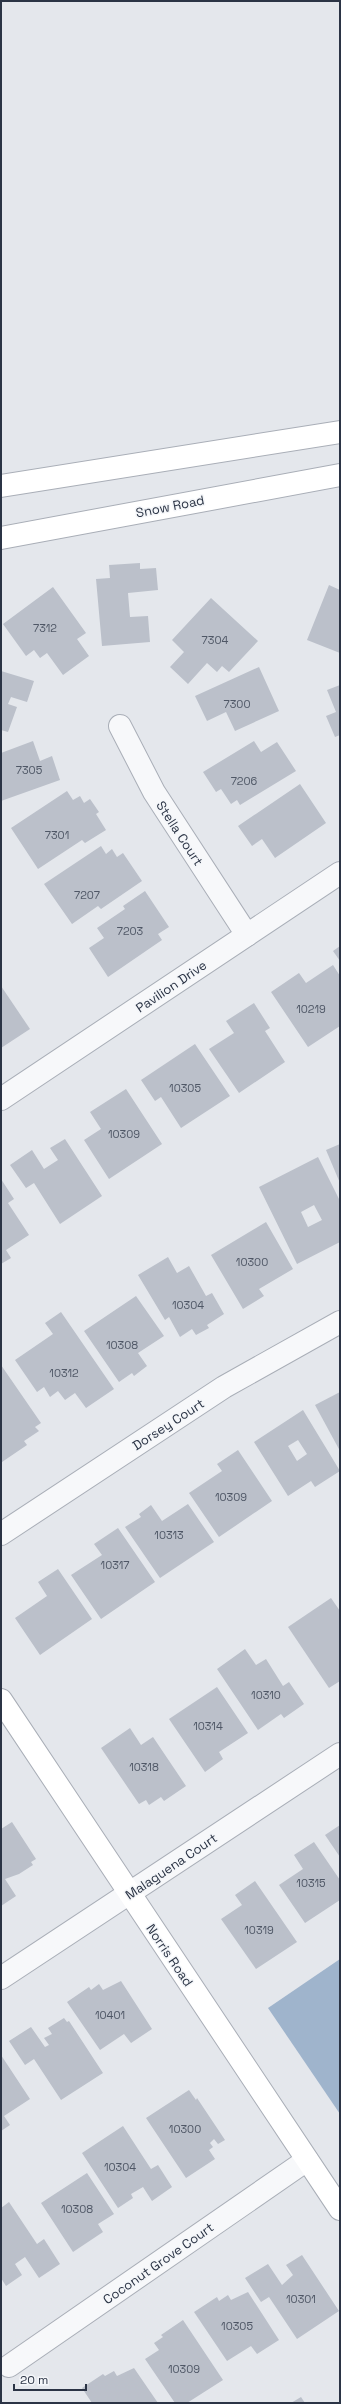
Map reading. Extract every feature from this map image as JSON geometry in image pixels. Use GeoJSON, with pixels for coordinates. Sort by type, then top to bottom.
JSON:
{"type":"FeatureCollection","features":[{"type":"Feature","properties":{"kind":"main road"},"geometry":{"type":"LineString","coordinates":[[1,486],[340,432]]}},
{"type":"Feature","properties":{"kind":"main road","name":"Snow Road"},"geometry":{"type":"LineString","coordinates":[[1,538],[340,475]]}},
{"type":"Feature","properties":{"kind":"main road","name":"Norris Road"},"geometry":{"type":"LineString","coordinates":[[1,1700],[340,2210]]}},
{"type":"Feature","properties":{"kind":"street","name":"Stella Court"},"geometry":{"type":"LineString","coordinates":[[120,726],[154,792],[248,935]]}},
{"type":"Feature","properties":{"kind":"street","name":"Pavilion Drive"},"geometry":{"type":"LineString","coordinates":[[1,1099],[340,873]]}},
{"type":"Feature","properties":{"kind":"street","name":"Dorsey Court"},"geometry":{"type":"LineString","coordinates":[[1,1534],[224,1387],[340,1322]]}},
{"type":"Feature","properties":{"kind":"street","name":"Malaguena Court"},"geometry":{"type":"LineString","coordinates":[[1,1978],[340,1754]]}},
{"type":"Feature","properties":{"kind":"street","name":"Coconut Grove Court"},"geometry":{"type":"LineString","coordinates":[[9,2366],[307,2160]]}},
{"type":"Feature","properties":{"kind":"water"},"geometry":{"type":"Polygon","coordinates":[[[340,1959],[340,2114],[268,2008],[340,1959]]]}},
{"type":"Feature","properties":{"kind":"building"},"geometry":{"type":"Polygon","coordinates":[[[140,563],[140,569],[156,568],[158,590],[128,593],[130,617],[148,616],[150,642],[102,646],[96,579],[110,578],[109,565],[140,563]]]}},
{"type":"Feature","properties":{"kind":"building"},"geometry":{"type":"Polygon","coordinates":[[[329,585],[340,590],[340,653],[307,640],[329,585]]]}},
{"type":"Feature","properties":{"kind":"building"},"geometry":{"type":"Polygon","coordinates":[[[53,587],[86,633],[77,639],[89,656],[63,675],[47,653],[40,658],[34,650],[26,656],[3,624],[53,587]]]}},
{"type":"Feature","properties":{"kind":"building"},"geometry":{"type":"Polygon","coordinates":[[[211,598],[258,641],[229,672],[222,666],[217,672],[207,663],[188,684],[170,667],[184,652],[172,640],[211,598]]]}},
{"type":"Feature","properties":{"kind":"building"},"geometry":{"type":"Polygon","coordinates":[[[259,667],[279,711],[235,731],[226,712],[207,721],[195,696],[259,667]]]}},
{"type":"Feature","properties":{"kind":"building"},"geometry":{"type":"Polygon","coordinates":[[[1,671],[34,681],[27,702],[11,697],[8,704],[17,707],[8,732],[1,730],[1,671]]]}},
{"type":"Feature","properties":{"kind":"building"},"geometry":{"type":"Polygon","coordinates":[[[340,685],[340,735],[335,737],[326,716],[336,712],[327,690],[340,685]]]}},
{"type":"Feature","properties":{"kind":"building"},"geometry":{"type":"Polygon","coordinates":[[[33,741],[40,761],[52,756],[60,780],[1,801],[1,753],[33,741]]]}},
{"type":"Feature","properties":{"kind":"building"},"geometry":{"type":"Polygon","coordinates":[[[254,741],[261,752],[277,742],[296,771],[240,805],[237,800],[231,804],[221,789],[216,792],[203,772],[254,741]]]}},
{"type":"Feature","properties":{"kind":"building"},"geometry":{"type":"Polygon","coordinates":[[[300,784],[326,823],[275,858],[262,839],[252,846],[238,826],[300,784]]]}},
{"type":"Feature","properties":{"kind":"building"},"geometry":{"type":"Polygon","coordinates":[[[67,791],[73,800],[80,796],[84,803],[90,799],[99,812],[96,814],[106,830],[85,843],[82,840],[38,869],[11,828],[67,791]]]}},
{"type":"Feature","properties":{"kind":"building"},"geometry":{"type":"Polygon","coordinates":[[[101,846],[106,854],[112,849],[117,857],[123,853],[142,881],[101,909],[98,906],[72,924],[44,884],[101,846]]]}},
{"type":"Feature","properties":{"kind":"building"},"geometry":{"type":"Polygon","coordinates":[[[145,891],[169,927],[158,934],[162,940],[108,977],[89,948],[104,938],[97,928],[125,909],[123,906],[145,891]]]}},
{"type":"Feature","properties":{"kind":"building"},"geometry":{"type":"Polygon","coordinates":[[[340,946],[340,961],[333,951],[340,946]]]}},
{"type":"Feature","properties":{"kind":"building"},"geometry":{"type":"Polygon","coordinates":[[[333,965],[340,976],[340,1026],[308,1047],[271,992],[299,973],[306,983],[333,965]]]}},
{"type":"Feature","properties":{"kind":"building"},"geometry":{"type":"Polygon","coordinates":[[[1,986],[30,1029],[1,1048],[1,986]]]}},
{"type":"Feature","properties":{"kind":"building"},"geometry":{"type":"Polygon","coordinates":[[[254,1003],[270,1028],[265,1031],[285,1062],[239,1093],[209,1049],[234,1033],[226,1021],[254,1003]]]}},
{"type":"Feature","properties":{"kind":"building"},"geometry":{"type":"Polygon","coordinates":[[[195,1044],[230,1096],[181,1128],[161,1097],[155,1101],[141,1080],[195,1044]]]}},
{"type":"Feature","properties":{"kind":"building"},"geometry":{"type":"Polygon","coordinates":[[[126,1089],[162,1144],[109,1179],[84,1140],[101,1129],[90,1112],[126,1089]]]}},
{"type":"Feature","properties":{"kind":"building"},"geometry":{"type":"Polygon","coordinates":[[[65,1139],[102,1196],[60,1224],[34,1183],[26,1188],[10,1165],[32,1150],[44,1169],[58,1160],[50,1148],[65,1139]]]}},
{"type":"Feature","properties":{"kind":"building"},"geometry":{"type":"Polygon","coordinates":[[[340,1144],[340,1183],[326,1150],[340,1144]]]}},
{"type":"Feature","properties":{"kind":"building"},"geometry":{"type":"Polygon","coordinates":[[[318,1157],[340,1201],[340,1242],[297,1264],[259,1187],[318,1157]],[[314,1205],[301,1212],[308,1227],[322,1220],[314,1205]]]}},
{"type":"Feature","properties":{"kind":"building"},"geometry":{"type":"Polygon","coordinates":[[[1,1179],[14,1199],[8,1203],[29,1235],[6,1250],[11,1258],[1,1264],[1,1179]]]}},
{"type":"Feature","properties":{"kind":"building"},"geometry":{"type":"Polygon","coordinates":[[[266,1222],[293,1269],[259,1289],[264,1296],[243,1309],[211,1255],[266,1222]]]}},
{"type":"Feature","properties":{"kind":"building"},"geometry":{"type":"Polygon","coordinates":[[[168,1257],[177,1273],[189,1266],[206,1296],[212,1293],[224,1314],[207,1325],[209,1328],[196,1335],[192,1329],[180,1337],[169,1317],[165,1320],[138,1275],[168,1257]]]}},
{"type":"Feature","properties":{"kind":"building"},"geometry":{"type":"Polygon","coordinates":[[[136,1296],[164,1336],[138,1353],[147,1366],[134,1376],[132,1373],[119,1382],[84,1331],[136,1296]]]}},
{"type":"Feature","properties":{"kind":"building"},"geometry":{"type":"Polygon","coordinates":[[[61,1312],[114,1389],[86,1408],[75,1393],[65,1400],[58,1391],[50,1397],[44,1387],[37,1392],[15,1360],[53,1334],[45,1323],[61,1312]]]}},
{"type":"Feature","properties":{"kind":"building"},"geometry":{"type":"Polygon","coordinates":[[[1,1365],[41,1423],[35,1427],[39,1431],[24,1441],[27,1445],[2,1462],[1,1365]]]}},
{"type":"Feature","properties":{"kind":"building"},"geometry":{"type":"Polygon","coordinates":[[[340,1392],[340,1451],[315,1405],[340,1392]]]}},
{"type":"Feature","properties":{"kind":"building"},"geometry":{"type":"Polygon","coordinates":[[[303,1410],[340,1471],[315,1487],[311,1481],[288,1496],[254,1442],[303,1410]],[[298,1440],[288,1446],[297,1461],[307,1454],[298,1440]]]}},
{"type":"Feature","properties":{"kind":"building"},"geometry":{"type":"Polygon","coordinates":[[[238,1450],[272,1501],[219,1537],[189,1493],[222,1471],[217,1464],[238,1450]]]}},
{"type":"Feature","properties":{"kind":"building"},"geometry":{"type":"Polygon","coordinates":[[[188,1504],[214,1542],[160,1578],[125,1527],[141,1517],[139,1514],[151,1505],[162,1521],[188,1504]]]}},
{"type":"Feature","properties":{"kind":"building"},"geometry":{"type":"Polygon","coordinates":[[[118,1528],[155,1582],[101,1619],[71,1575],[102,1555],[94,1544],[118,1528]]]}},
{"type":"Feature","properties":{"kind":"building"},"geometry":{"type":"Polygon","coordinates":[[[58,1569],[92,1619],[40,1655],[15,1618],[47,1596],[38,1582],[58,1569]]]}},
{"type":"Feature","properties":{"kind":"building"},"geometry":{"type":"Polygon","coordinates":[[[331,1598],[340,1611],[340,1681],[329,1688],[288,1627],[331,1598]]]}},
{"type":"Feature","properties":{"kind":"building"},"geometry":{"type":"Polygon","coordinates":[[[245,1649],[256,1665],[266,1659],[283,1686],[289,1682],[304,1704],[284,1718],[281,1714],[258,1730],[217,1669],[245,1649]]]}},
{"type":"Feature","properties":{"kind":"building"},"geometry":{"type":"Polygon","coordinates":[[[217,1687],[248,1733],[219,1752],[223,1759],[205,1772],[169,1719],[217,1687]]]}},
{"type":"Feature","properties":{"kind":"building"},"geometry":{"type":"Polygon","coordinates":[[[130,1728],[141,1745],[153,1737],[186,1786],[164,1801],[161,1797],[149,1805],[146,1800],[139,1804],[101,1748],[130,1728]]]}},
{"type":"Feature","properties":{"kind":"building"},"geometry":{"type":"Polygon","coordinates":[[[12,1822],[36,1859],[31,1862],[33,1865],[19,1874],[5,1879],[16,1896],[1,1906],[1,1829],[12,1822]]]}},
{"type":"Feature","properties":{"kind":"building"},"geometry":{"type":"Polygon","coordinates":[[[340,1825],[340,1857],[325,1835],[340,1825]]]}},
{"type":"Feature","properties":{"kind":"building"},"geometry":{"type":"Polygon","coordinates":[[[314,1842],[340,1880],[340,1900],[305,1923],[279,1885],[303,1869],[294,1855],[314,1842]]]}},
{"type":"Feature","properties":{"kind":"building"},"geometry":{"type":"Polygon","coordinates":[[[255,1881],[297,1942],[256,1969],[221,1919],[242,1905],[235,1895],[255,1881]]]}},
{"type":"Feature","properties":{"kind":"building"},"geometry":{"type":"Polygon","coordinates":[[[121,1981],[152,2029],[131,2043],[124,2034],[100,2050],[67,2002],[89,1987],[91,1990],[99,1984],[103,1990],[121,1981]]]}},
{"type":"Feature","properties":{"kind":"building"},"geometry":{"type":"Polygon","coordinates":[[[64,2018],[67,2022],[69,2021],[103,2073],[61,2100],[34,2059],[25,2065],[9,2041],[31,2027],[45,2047],[49,2045],[44,2038],[52,2034],[48,2028],[64,2018]]]}},
{"type":"Feature","properties":{"kind":"building"},"geometry":{"type":"Polygon","coordinates":[[[1,2055],[30,2099],[4,2116],[10,2125],[1,2131],[1,2055]]]}},
{"type":"Feature","properties":{"kind":"building"},"geometry":{"type":"Polygon","coordinates":[[[189,2090],[196,2100],[197,2098],[225,2140],[218,2144],[214,2139],[210,2143],[213,2147],[209,2150],[215,2159],[186,2178],[146,2118],[189,2090]]]}},
{"type":"Feature","properties":{"kind":"building"},"geometry":{"type":"Polygon","coordinates":[[[123,2126],[151,2169],[158,2165],[172,2187],[152,2201],[143,2187],[131,2194],[133,2198],[118,2208],[82,2153],[123,2126]]]}},
{"type":"Feature","properties":{"kind":"building"},"geometry":{"type":"Polygon","coordinates":[[[87,2173],[114,2214],[98,2224],[103,2232],[73,2252],[41,2203],[87,2173]]]}},
{"type":"Feature","properties":{"kind":"building"},"geometry":{"type":"Polygon","coordinates":[[[9,2202],[37,2244],[44,2239],[60,2264],[39,2278],[25,2257],[15,2264],[22,2275],[6,2286],[1,2278],[1,2208],[9,2202]]]}},
{"type":"Feature","properties":{"kind":"building"},"geometry":{"type":"Polygon","coordinates":[[[302,2255],[339,2311],[297,2339],[269,2297],[261,2302],[245,2278],[268,2264],[282,2285],[293,2275],[286,2265],[302,2255]]]}},
{"type":"Feature","properties":{"kind":"building"},"geometry":{"type":"Polygon","coordinates":[[[248,2292],[279,2340],[257,2354],[251,2346],[227,2361],[194,2312],[217,2297],[219,2301],[228,2295],[231,2300],[248,2292]]]}},
{"type":"Feature","properties":{"kind":"building"},"geometry":{"type":"Polygon","coordinates":[[[183,2320],[223,2380],[187,2403],[175,2403],[145,2359],[159,2350],[154,2343],[163,2337],[161,2335],[183,2320]]]}},
{"type":"Feature","properties":{"kind":"building"},"geometry":{"type":"Polygon","coordinates":[[[134,2368],[158,2403],[92,2403],[82,2388],[103,2374],[105,2376],[114,2371],[117,2376],[134,2368]]]}},
{"type":"Feature","properties":{"kind":"building"},"geometry":{"type":"Polygon","coordinates":[[[301,2397],[305,2403],[291,2403],[301,2397]]]}}]}
